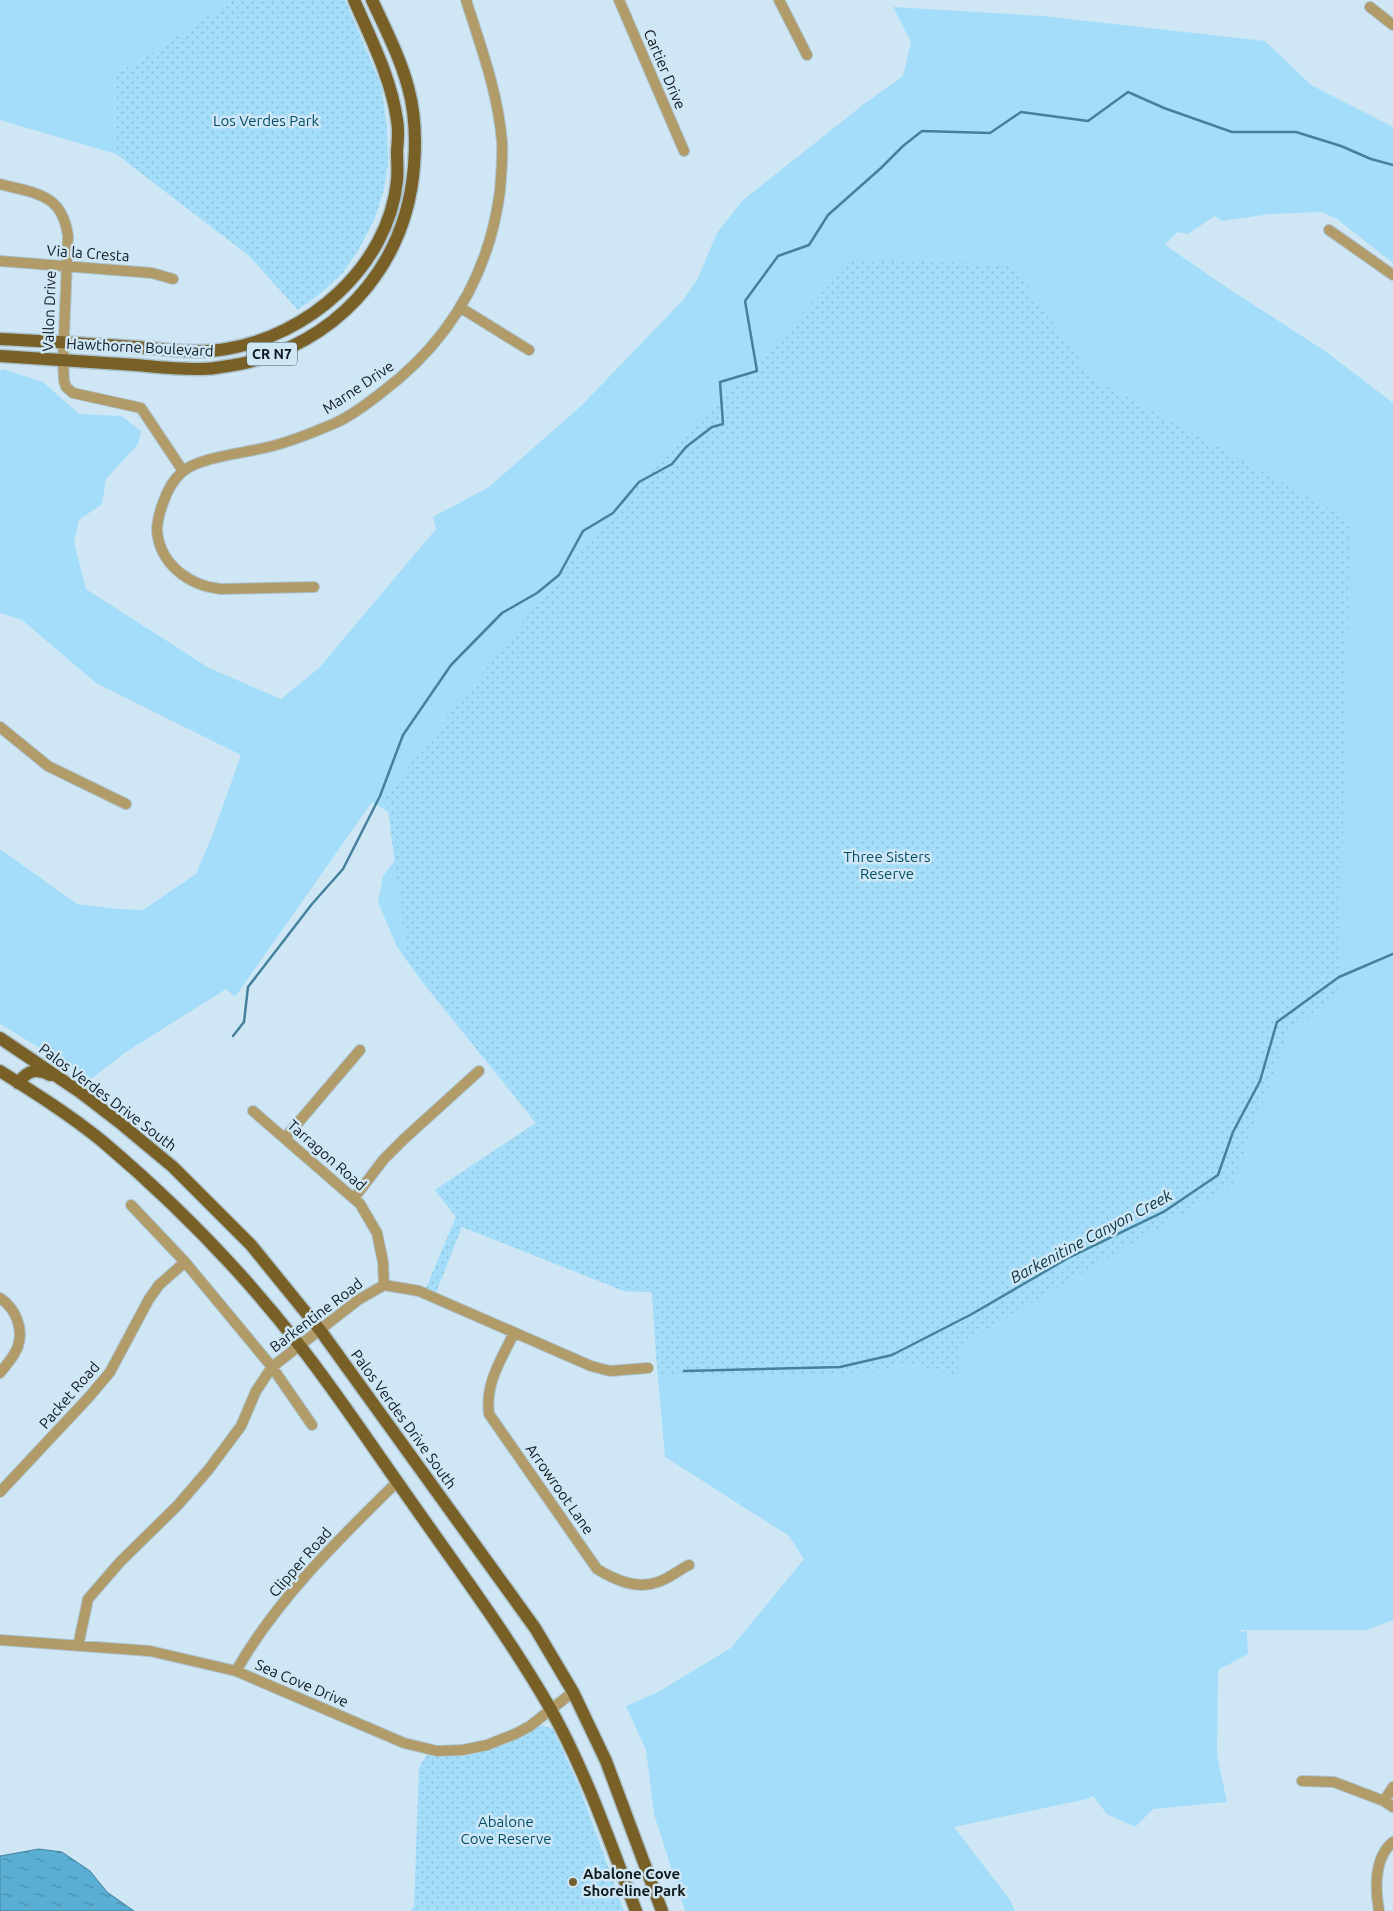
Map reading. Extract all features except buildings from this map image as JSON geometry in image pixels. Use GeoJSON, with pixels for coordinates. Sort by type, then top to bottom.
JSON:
{"type":"FeatureCollection","features":[{"type":"Feature","properties":{"kind":"main road","name":"Hawthorne Boulevard"},"geometry":{"type":"LineString","coordinates":[[0,339],[182,350],[225,349],[261,341],[299,323],[324,306],[345,287],[378,241],[390,212],[397,181],[398,122],[392,96],[381,63],[354,0]]}},
{"type":"Feature","properties":{"kind":"main road","name":"Hawthorne Boulevard"},"geometry":{"type":"LineString","coordinates":[[0,356],[158,367],[212,368],[259,360],[297,345],[332,322],[364,292],[386,262],[403,225],[412,191],[415,150],[413,115],[408,87],[372,0]]}},
{"type":"Feature","properties":{"kind":"main road"},"geometry":{"type":"LineString","coordinates":[[398,143],[404,145],[408,150],[405,195],[408,205]]}},
{"type":"Feature","properties":{"kind":"main road","name":"Palos Verdes Drive South"},"geometry":{"type":"LineString","coordinates":[[0,1038],[43,1065],[91,1100],[173,1167],[251,1245],[320,1330],[535,1628],[573,1692],[606,1761],[662,1911]]}},
{"type":"Feature","properties":{"kind":"main road"},"geometry":{"type":"LineString","coordinates":[[18,1083],[24,1074],[37,1070],[48,1074],[91,1100]]}},
{"type":"Feature","properties":{"kind":"main road"},"geometry":{"type":"LineString","coordinates":[[0,1071],[52,1104],[101,1141],[162,1196],[190,1222],[251,1287],[300,1346],[508,1642],[550,1709],[584,1774],[636,1911]]}},
{"type":"Feature","properties":{"kind":"street","name":"Marne Drive"},"geometry":{"type":"LineString","coordinates":[[314,587],[207,587],[193,582],[177,572],[166,557],[157,530],[159,514],[173,482],[183,471],[200,462],[270,447],[305,436],[337,422],[372,400],[417,363],[461,308],[477,276],[497,214],[502,145],[499,115],[492,82],[466,0]]}},
{"type":"Feature","properties":{"kind":"street","name":"Cartier Drive"},"geometry":{"type":"LineString","coordinates":[[619,0],[684,151]]}},
{"type":"Feature","properties":{"kind":"street"},"geometry":{"type":"LineString","coordinates":[[779,0],[807,55]]}},
{"type":"Feature","properties":{"kind":"street"},"geometry":{"type":"LineString","coordinates":[[1370,7],[1393,25]]}},
{"type":"Feature","properties":{"kind":"street","name":"Vallon Drive"},"geometry":{"type":"LineString","coordinates":[[0,184],[42,195],[62,211],[66,222],[68,236],[62,342],[66,388],[73,393],[140,408],[183,471]]}},
{"type":"Feature","properties":{"kind":"street"},"geometry":{"type":"LineString","coordinates":[[1329,230],[1393,275]]}},
{"type":"Feature","properties":{"kind":"street","name":"Via la Cresta"},"geometry":{"type":"LineString","coordinates":[[0,261],[152,273],[173,279]]}},
{"type":"Feature","properties":{"kind":"street"},"geometry":{"type":"LineString","coordinates":[[461,308],[529,350]]}},
{"type":"Feature","properties":{"kind":"street"},"geometry":{"type":"LineString","coordinates":[[0,728],[48,766],[126,804]]}},
{"type":"Feature","properties":{"kind":"street"},"geometry":{"type":"LineString","coordinates":[[285,1138],[360,1050]]}},
{"type":"Feature","properties":{"kind":"street"},"geometry":{"type":"LineString","coordinates":[[354,1198],[384,1159],[479,1071]]}},
{"type":"Feature","properties":{"kind":"street","name":"Tarragon Road"},"geometry":{"type":"LineString","coordinates":[[253,1111],[360,1204],[377,1233],[383,1262],[384,1285]]}},
{"type":"Feature","properties":{"kind":"street"},"geometry":{"type":"LineString","coordinates":[[131,1204],[185,1262],[272,1367],[312,1425]]}},
{"type":"Feature","properties":{"kind":"street","name":"Packet Road"},"geometry":{"type":"LineString","coordinates":[[0,1492],[110,1372],[149,1298],[159,1285],[185,1262]]}},
{"type":"Feature","properties":{"kind":"street","name":"Barkentine Road"},"geometry":{"type":"LineString","coordinates":[[78,1646],[88,1599],[120,1562],[178,1505],[209,1469],[241,1426],[256,1391],[272,1367],[358,1300],[384,1285],[419,1291],[514,1334],[600,1368],[610,1371],[648,1368]]}},
{"type":"Feature","properties":{"kind":"street"},"geometry":{"type":"LineString","coordinates":[[0,1298],[13,1310],[20,1332],[18,1347],[0,1373]]}},
{"type":"Feature","properties":{"kind":"street","name":"Arrowroot Lane"},"geometry":{"type":"LineString","coordinates":[[514,1334],[491,1380],[487,1400],[489,1414],[597,1569],[613,1579],[638,1585],[657,1582],[689,1565]]}},
{"type":"Feature","properties":{"kind":"street","name":"Clipper Road"},"geometry":{"type":"LineString","coordinates":[[236,1671],[252,1643],[276,1611],[337,1541],[397,1482]]}},
{"type":"Feature","properties":{"kind":"street","name":"Sea Cove Drive"},"geometry":{"type":"LineString","coordinates":[[0,1640],[150,1651],[236,1671],[397,1740],[437,1751],[463,1750],[488,1745],[515,1734],[530,1726],[573,1692]]}},
{"type":"Feature","properties":{"kind":"street"},"geometry":{"type":"LineString","coordinates":[[1302,1781],[1334,1782],[1389,1804],[1393,1787]]}},
{"type":"Feature","properties":{"kind":"street"},"geometry":{"type":"LineString","coordinates":[[1378,1911],[1377,1878],[1379,1865],[1382,1854],[1393,1842]]}},
{"type":"Feature","properties":{"kind":"green space"},"geometry":{"type":"Polygon","coordinates":[[[0,0],[233,0],[152,53],[115,74],[116,154],[0,120],[0,0]]]}},
{"type":"Feature","properties":{"kind":"green space","name":"Los Verdes Park"},"geometry":{"type":"Polygon","coordinates":[[[233,0],[345,0],[381,85],[387,125],[388,164],[384,189],[375,218],[359,249],[343,273],[298,310],[248,255],[116,154],[115,74],[152,53],[233,0]]]}},
{"type":"Feature","properties":{"kind":"green space"},"geometry":{"type":"Polygon","coordinates":[[[893,7],[1042,16],[1265,41],[1311,85],[1393,127],[1393,263],[1337,219],[1322,212],[1270,214],[1222,221],[1215,216],[1188,234],[1177,232],[1165,245],[1325,351],[1393,403],[1393,1620],[1366,1630],[1241,1630],[1241,1632],[1247,1631],[1248,1654],[1218,1670],[1217,1755],[1227,1802],[1153,1809],[1135,1827],[1107,1814],[1093,1796],[1087,1799],[954,1827],[1010,1900],[1015,1911],[685,1911],[654,1814],[646,1750],[626,1706],[658,1692],[731,1648],[804,1559],[789,1536],[665,1457],[652,1292],[624,1291],[456,1217],[435,1190],[536,1123],[423,983],[397,947],[378,902],[383,876],[418,830],[372,802],[235,997],[226,989],[126,1052],[91,1079],[0,1024],[0,849],[77,904],[143,910],[196,874],[214,831],[241,755],[96,683],[22,620],[0,613],[0,371],[2,369],[43,382],[79,414],[121,416],[141,431],[138,444],[106,479],[102,504],[79,520],[74,542],[86,589],[209,668],[281,699],[319,668],[436,529],[433,517],[489,487],[582,405],[683,300],[698,278],[717,233],[742,201],[864,104],[903,76],[911,42],[893,7]]]}},
{"type":"Feature","properties":{"kind":"green space","name":"Three Sisters Reserve"},"geometry":{"type":"Polygon","coordinates":[[[853,260],[1011,264],[1093,378],[1350,520],[1339,992],[1288,1033],[1232,1185],[958,1346],[958,1376],[905,1362],[877,1372],[658,1377],[652,1292],[624,1291],[462,1227],[436,1293],[426,1288],[456,1217],[435,1190],[536,1123],[408,962],[386,795],[594,533],[853,260]]]}},
{"type":"Feature","properties":{"kind":"green space","name":"Abalone Cove Reserve"},"geometry":{"type":"Polygon","coordinates":[[[542,1725],[553,1729],[580,1789],[624,1911],[411,1911],[414,1906],[419,1767],[427,1755],[443,1757],[473,1754],[501,1746],[542,1725]]]}},
{"type":"Feature","properties":{"kind":"water"},"geometry":{"type":"Polygon","coordinates":[[[39,1849],[62,1852],[90,1871],[107,1892],[134,1911],[0,1911],[0,1856],[39,1849]]]}},
{"type":"Feature","properties":{"kind":"waterway"},"geometry":{"type":"LineString","coordinates":[[233,1036],[244,1022],[248,987],[312,904],[343,869],[380,796],[403,735],[451,665],[502,613],[537,593],[559,575],[583,531],[613,513],[639,482],[672,464],[686,447],[712,427],[723,424],[720,382],[757,371],[745,301],[778,256],[809,245],[828,215],[922,131],[990,133],[1021,112],[1088,121],[1128,92],[1164,108],[1232,132],[1296,132],[1393,165]]}},
{"type":"Feature","properties":{"kind":"waterway","name":"Barkenitine Canyon Creek"},"geometry":{"type":"LineString","coordinates":[[684,1371],[840,1367],[892,1355],[972,1314],[1070,1257],[1165,1211],[1218,1175],[1233,1132],[1260,1081],[1277,1022],[1339,977],[1393,954]]}},
{"type":"Feature","properties":{"kind":"place","name":"Abalone Cove Shoreline Park"},"geometry":{"type":"Point","coordinates":[573,1882]}}]}
